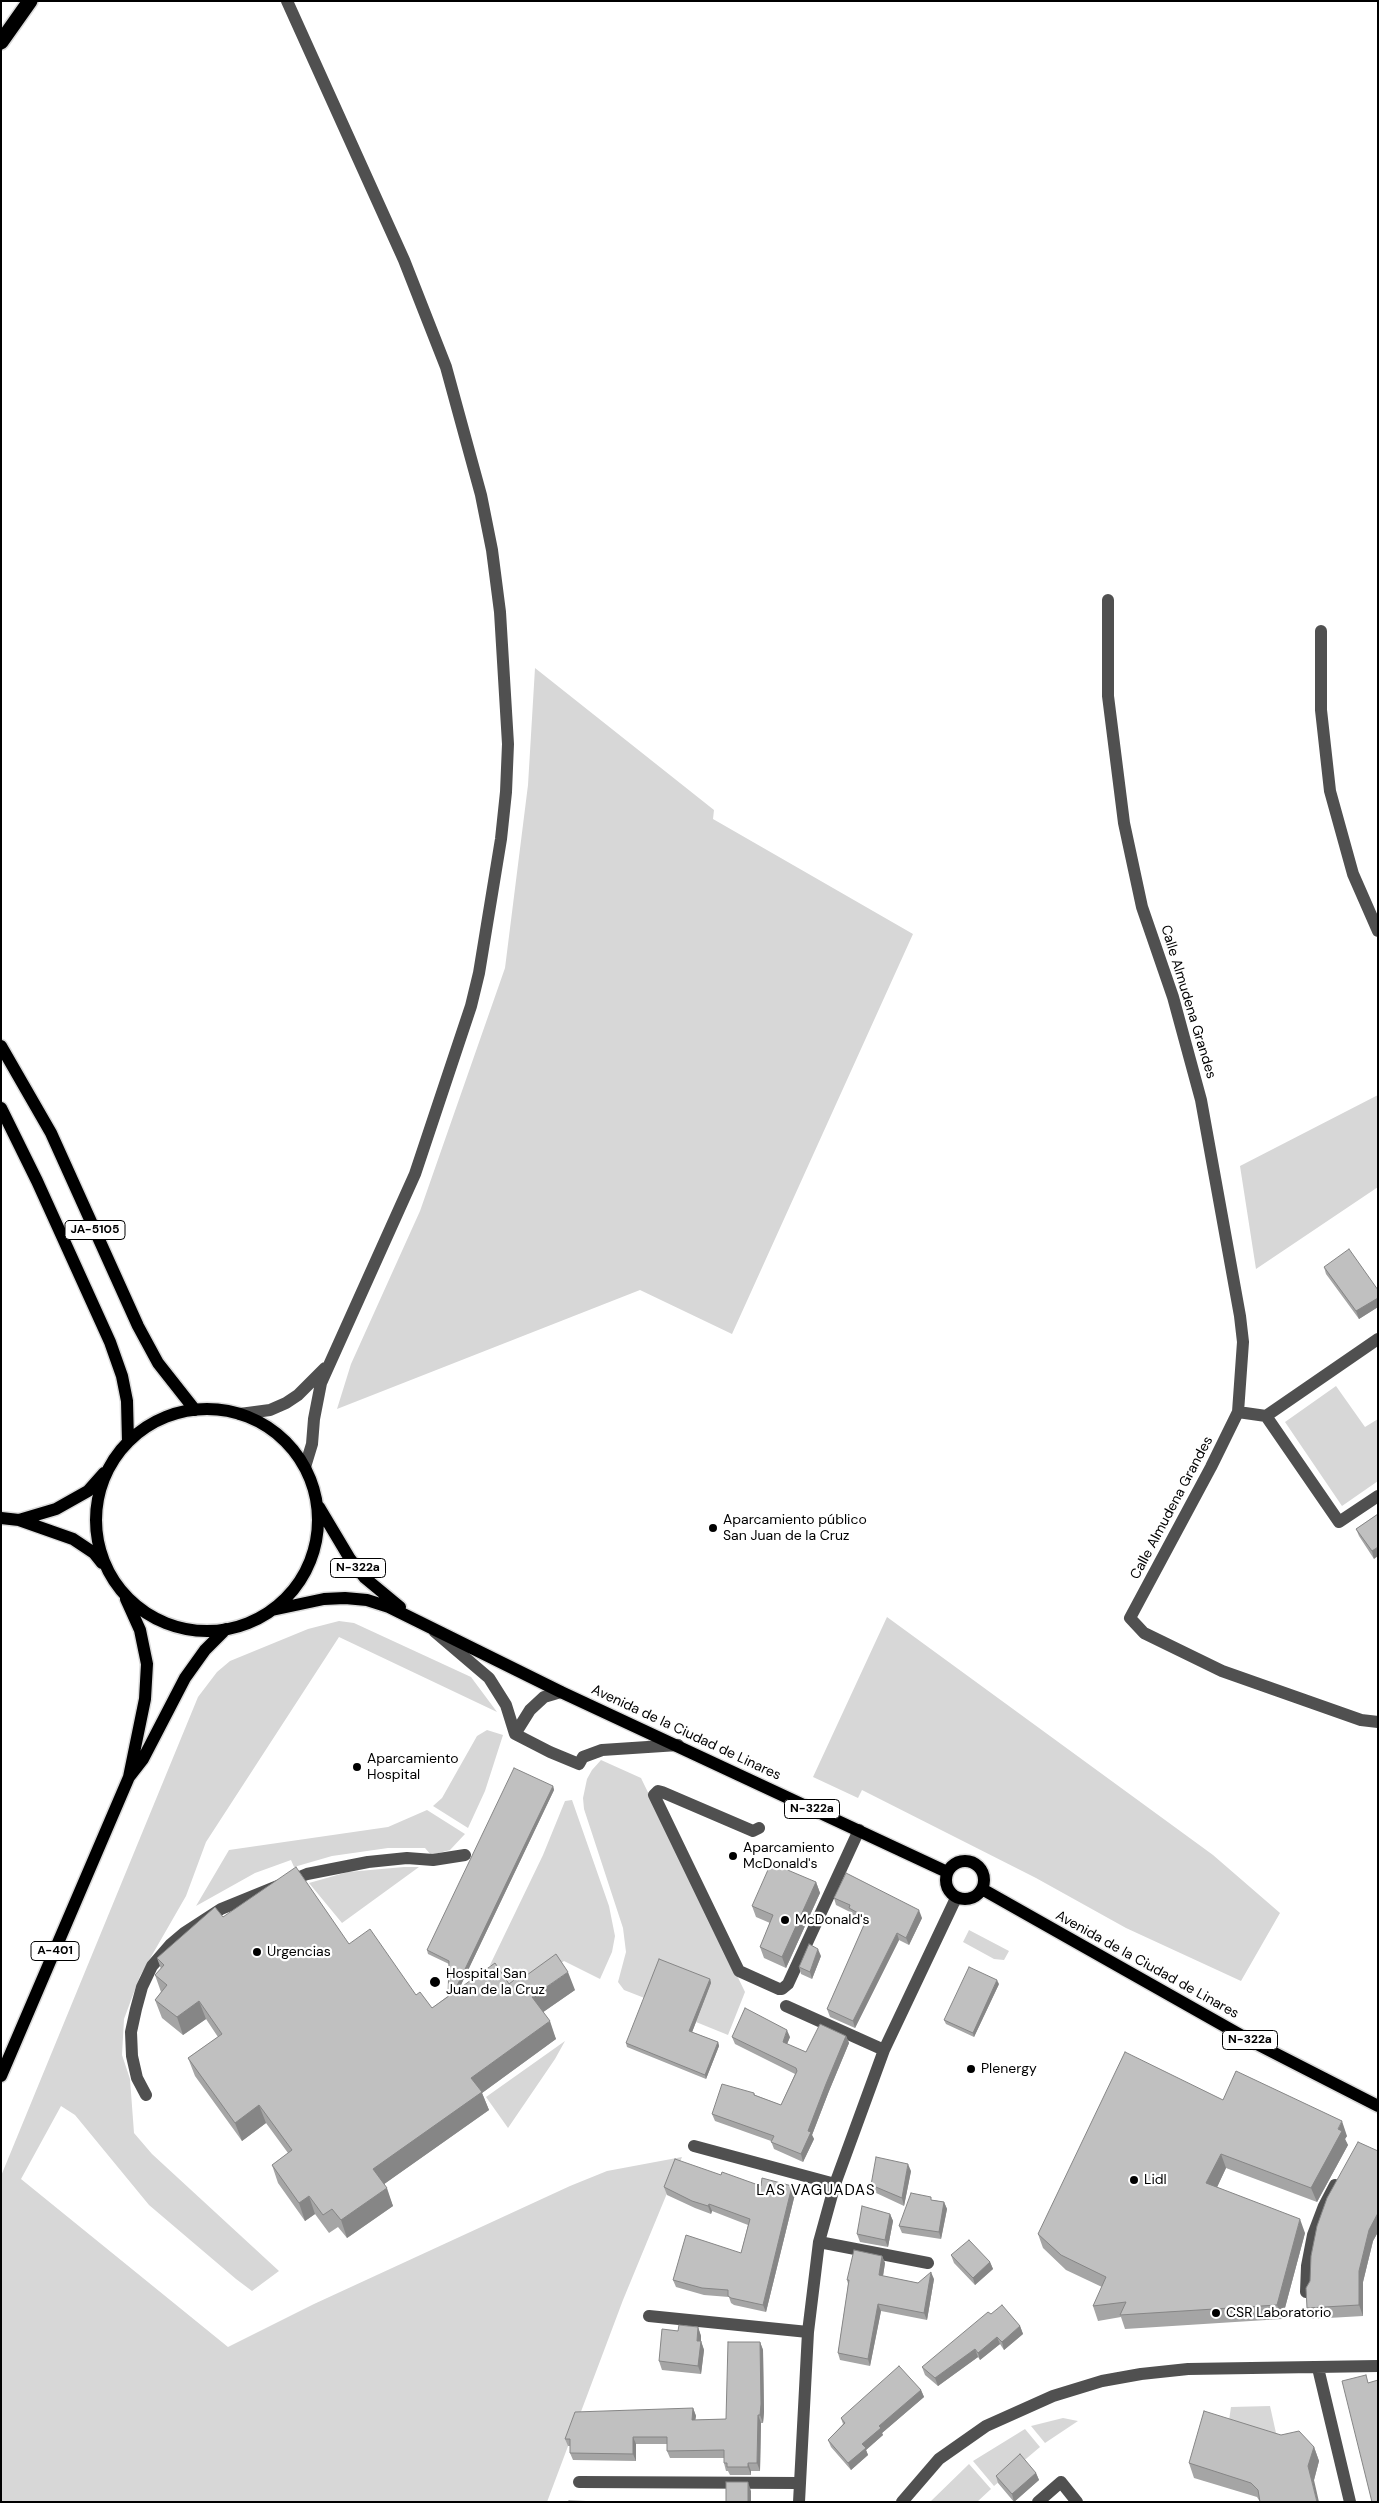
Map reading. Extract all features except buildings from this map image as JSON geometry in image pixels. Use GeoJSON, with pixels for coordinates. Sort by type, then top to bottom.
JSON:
{"type":"FeatureCollection","features":[{"type":"Feature","properties":{"kind":"highway"},"geometry":{"type":"LineString","coordinates":[[1,42],[30,1]]}},
{"type":"Feature","properties":{"kind":"main road","name":"JA-5105"},"geometry":{"type":"LineString","coordinates":[[1,1046],[50,1133],[154,1355],[195,1410]]}},
{"type":"Feature","properties":{"kind":"main road","name":"JA-5105"},"geometry":{"type":"LineString","coordinates":[[1,1108],[38,1181],[110,1342],[122,1376],[127,1401],[128,1442]]}},
{"type":"Feature","properties":{"kind":"main road"},"geometry":{"type":"LineString","coordinates":[[1,1518],[19,1520],[73,1539],[94,1553],[124,1594],[156,1619],[178,1628],[202,1631],[243,1625],[272,1610],[297,1586],[313,1556],[318,1531],[318,1505],[313,1486],[305,1468],[291,1447],[278,1434],[240,1414],[218,1410],[195,1410],[159,1420],[128,1442],[109,1468],[88,1491],[56,1509],[19,1520]]}},
{"type":"Feature","properties":{"kind":"main road"},"geometry":{"type":"LineString","coordinates":[[107,1569],[99,1544],[96,1518],[100,1492],[109,1468]]}},
{"type":"Feature","properties":{"kind":"main road","name":"Avenida de la Ciudad de Linares"},"geometry":{"type":"LineString","coordinates":[[318,1505],[350,1559],[365,1578],[413,1618]]}},
{"type":"Feature","properties":{"kind":"main road","name":"A-401"},"geometry":{"type":"LineString","coordinates":[[1,2076],[129,1777],[144,1700],[147,1664],[140,1630],[124,1594]]}},
{"type":"Feature","properties":{"kind":"main road","name":"Avenida de la Ciudad de Linares"},"geometry":{"type":"LineString","coordinates":[[272,1610],[324,1599],[367,1600],[413,1618],[561,1692],[678,1744],[947,1872]]}},
{"type":"Feature","properties":{"kind":"main road","name":"A-401"},"geometry":{"type":"LineString","coordinates":[[129,1777],[143,1759],[185,1678],[205,1650],[226,1629]]}},
{"type":"Feature","properties":{"kind":"main road"},"geometry":{"type":"LineString","coordinates":[[961,1861],[975,1864],[983,1872],[984,1884],[982,1889],[972,1898],[956,1898],[946,1885],[947,1872],[953,1864],[961,1861]]}},
{"type":"Feature","properties":{"kind":"main road","name":"Avenida de la Ciudad de Linares"},"geometry":{"type":"LineString","coordinates":[[982,1889],[1126,1968],[1251,2041],[1378,2106]]}},
{"type":"Feature","properties":{"kind":"street"},"geometry":{"type":"LineString","coordinates":[[287,1],[404,260],[446,367],[481,495],[492,550],[500,612],[508,744],[504,810],[479,974],[471,1006],[415,1174],[321,1383],[314,1419],[312,1444],[305,1468]]}},
{"type":"Feature","properties":{"kind":"street","name":"Calle Almudena Grandes"},"geometry":{"type":"LineString","coordinates":[[1108,600],[1108,696],[1123,814],[1140,898],[1173,997],[1201,1100],[1240,1316],[1242,1342],[1238,1412],[1211,1467],[1130,1618],[1144,1633],[1222,1671],[1361,1720],[1378,1722]]}},
{"type":"Feature","properties":{"kind":"street"},"geometry":{"type":"LineString","coordinates":[[1321,631],[1321,710],[1330,791],[1353,874],[1378,931]]}},
{"type":"Feature","properties":{"kind":"street"},"geometry":{"type":"LineString","coordinates":[[1238,1412],[1266,1416],[1378,1339]]}},
{"type":"Feature","properties":{"kind":"street"},"geometry":{"type":"LineString","coordinates":[[240,1414],[270,1410],[286,1403],[303,1390],[332,1361]]}},
{"type":"Feature","properties":{"kind":"street"},"geometry":{"type":"LineString","coordinates":[[1266,1416],[1339,1522],[1378,1496]]}},
{"type":"Feature","properties":{"kind":"street"},"geometry":{"type":"LineString","coordinates":[[430,1628],[489,1678],[506,1705],[515,1734],[579,1764],[583,1757],[602,1750],[678,1744]]}},
{"type":"Feature","properties":{"kind":"street"},"geometry":{"type":"LineString","coordinates":[[515,1734],[530,1710],[544,1697],[561,1692]]}},
{"type":"Feature","properties":{"kind":"street"},"geometry":{"type":"LineString","coordinates":[[759,1828],[753,1832],[662,1792],[658,1791],[654,1795],[739,1971],[779,1990],[788,1984],[859,1830]]}},
{"type":"Feature","properties":{"kind":"street"},"geometry":{"type":"LineString","coordinates":[[146,2095],[137,2078],[132,2056],[131,2032],[136,2009],[142,1987],[152,1966],[184,1933],[221,1909],[307,1874],[368,1862],[406,1858],[432,1860],[465,1855]]}},
{"type":"Feature","properties":{"kind":"street"},"geometry":{"type":"LineString","coordinates":[[799,2502],[808,2332],[819,2242],[835,2184],[884,2050],[956,1898]]}},
{"type":"Feature","properties":{"kind":"street"},"geometry":{"type":"LineString","coordinates":[[786,2006],[884,2050]]}},
{"type":"Feature","properties":{"kind":"street"},"geometry":{"type":"LineString","coordinates":[[694,2146],[835,2184]]}},
{"type":"Feature","properties":{"kind":"street"},"geometry":{"type":"LineString","coordinates":[[1306,2292],[1307,2266],[1313,2235],[1324,2206],[1342,2174]]}},
{"type":"Feature","properties":{"kind":"street"},"geometry":{"type":"LineString","coordinates":[[819,2242],[928,2263]]}},
{"type":"Feature","properties":{"kind":"street"},"geometry":{"type":"LineString","coordinates":[[649,2316],[808,2332]]}},
{"type":"Feature","properties":{"kind":"street"},"geometry":{"type":"LineString","coordinates":[[902,2502],[932,2466],[970,2435],[1018,2410],[1102,2381],[1150,2373],[1188,2370],[1378,2366]]}},
{"type":"Feature","properties":{"kind":"street"},"geometry":{"type":"LineString","coordinates":[[1318,2368],[1350,2502]]}},
{"type":"Feature","properties":{"kind":"street"},"geometry":{"type":"LineString","coordinates":[[579,2482],[799,2483]]}},
{"type":"Feature","properties":{"kind":"street"},"geometry":{"type":"LineString","coordinates":[[1038,2502],[1061,2482],[1077,2502]]}},
{"type":"Feature","properties":{"kind":"shaded area"},"geometry":{"type":"Polygon","coordinates":[[[535,668],[714,810],[713,819],[913,934],[732,1334],[640,1290],[337,1409],[351,1364],[420,1211],[505,968],[528,785],[535,668]]]}},
{"type":"Feature","properties":{"kind":"shaded area"},"geometry":{"type":"Polygon","coordinates":[[[1378,1095],[1378,1187],[1256,1269],[1240,1166],[1378,1095]]]}},
{"type":"Feature","properties":{"kind":"shaded area"},"geometry":{"type":"Polygon","coordinates":[[[1336,1386],[1365,1427],[1378,1419],[1378,1481],[1342,1506],[1285,1422],[1336,1386]]]}},
{"type":"Feature","properties":{"kind":"shaded area"},"geometry":{"type":"Polygon","coordinates":[[[887,1617],[1213,1855],[1280,1913],[1241,1981],[1126,1928],[1036,1878],[862,1790],[858,1798],[813,1777],[887,1617]]]}},
{"type":"Feature","properties":{"kind":"shaded area"},"geometry":{"type":"Polygon","coordinates":[[[339,1621],[354,1623],[471,1677],[497,1712],[339,1637],[206,1842],[186,1896],[140,1976],[124,2019],[122,2055],[130,2079],[134,2133],[152,2154],[279,2271],[252,2291],[236,2279],[149,2205],[75,2115],[61,2106],[21,2179],[228,2347],[314,2304],[570,2186],[607,2171],[682,2157],[623,2300],[547,2502],[1,2502],[1,2176],[198,1697],[217,1672],[230,1661],[308,1629],[339,1621]]]}},
{"type":"Feature","properties":{"kind":"shaded area"},"geometry":{"type":"Polygon","coordinates":[[[487,1730],[503,1735],[485,1791],[468,1828],[433,1806],[442,1798],[477,1736],[487,1730]]]}},
{"type":"Feature","properties":{"kind":"shaded area"},"geometry":{"type":"Polygon","coordinates":[[[601,1760],[641,1778],[745,1992],[728,2035],[696,2022],[711,1983],[647,1999],[624,1990],[618,1982],[626,1952],[623,1928],[584,1809],[583,1798],[587,1779],[601,1760]]]}},
{"type":"Feature","properties":{"kind":"shaded area"},"geometry":{"type":"Polygon","coordinates":[[[572,1800],[609,1906],[615,1936],[612,1952],[600,1979],[564,1961],[521,1990],[502,1981],[490,1965],[543,1855],[565,1801],[572,1800]]]}},
{"type":"Feature","properties":{"kind":"shaded area"},"geometry":{"type":"Polygon","coordinates":[[[427,1810],[465,1834],[450,1850],[431,1855],[425,1848],[388,1848],[332,1856],[294,1867],[291,1860],[255,1873],[196,1906],[229,1850],[388,1827],[427,1810]]]}},
{"type":"Feature","properties":{"kind":"shaded area"},"geometry":{"type":"Polygon","coordinates":[[[419,1867],[342,1923],[309,1883],[348,1872],[419,1867]]]}},
{"type":"Feature","properties":{"kind":"shaded area"},"geometry":{"type":"Polygon","coordinates":[[[969,1930],[1009,1951],[1004,1960],[994,1959],[963,1942],[969,1930]]]}},
{"type":"Feature","properties":{"kind":"shaded area"},"geometry":{"type":"Polygon","coordinates":[[[565,2041],[555,2059],[508,2128],[486,2097],[565,2041]]]}},
{"type":"Feature","properties":{"kind":"shaded area"},"geometry":{"type":"Polygon","coordinates":[[[1270,2406],[1278,2442],[1228,2427],[1231,2407],[1270,2406]]]}},
{"type":"Feature","properties":{"kind":"shaded area"},"geometry":{"type":"Polygon","coordinates":[[[1063,2418],[1078,2421],[1045,2443],[1031,2426],[1063,2418]]]}},
{"type":"Feature","properties":{"kind":"shaded area"},"geometry":{"type":"Polygon","coordinates":[[[1025,2429],[1040,2447],[994,2486],[973,2461],[1025,2429]]]}},
{"type":"Feature","properties":{"kind":"shaded area"},"geometry":{"type":"Polygon","coordinates":[[[969,2464],[991,2489],[977,2502],[930,2502],[969,2464]]]}},
{"type":"Feature","properties":{"kind":"place","name":"Aparcamiento público San Juan de la Cruz"},"geometry":{"type":"Point","coordinates":[713,1528]}},
{"type":"Feature","properties":{"kind":"place","name":"Aparcamiento Hospital"},"geometry":{"type":"Point","coordinates":[357,1767]}},
{"type":"Feature","properties":{"kind":"place","name":"Aparcamiento McDonald's"},"geometry":{"type":"Point","coordinates":[733,1856]}},
{"type":"Feature","properties":{"kind":"place","name":"McDonald's"},"geometry":{"type":"Point","coordinates":[785,1920]}},
{"type":"Feature","properties":{"kind":"place","name":"Urgencias"},"geometry":{"type":"Point","coordinates":[257,1952]}},
{"type":"Feature","properties":{"kind":"place","name":"Hospital San Juan de la Cruz"},"geometry":{"type":"Point","coordinates":[435,1982]}},
{"type":"Feature","properties":{"kind":"place","name":"Plenergy"},"geometry":{"type":"Point","coordinates":[971,2069]}},
{"type":"Feature","properties":{"kind":"place","name":"Lidl"},"geometry":{"type":"Point","coordinates":[1134,2180]}},
{"type":"Feature","properties":{"kind":"place","name":"CSR Laboratorio"},"geometry":{"type":"Point","coordinates":[1216,2313]}},
{"type":"Feature","properties":{"kind":"district","name":"LAS VAGUADAS"},"geometry":{"type":"Point","coordinates":[816,2191]}}]}
